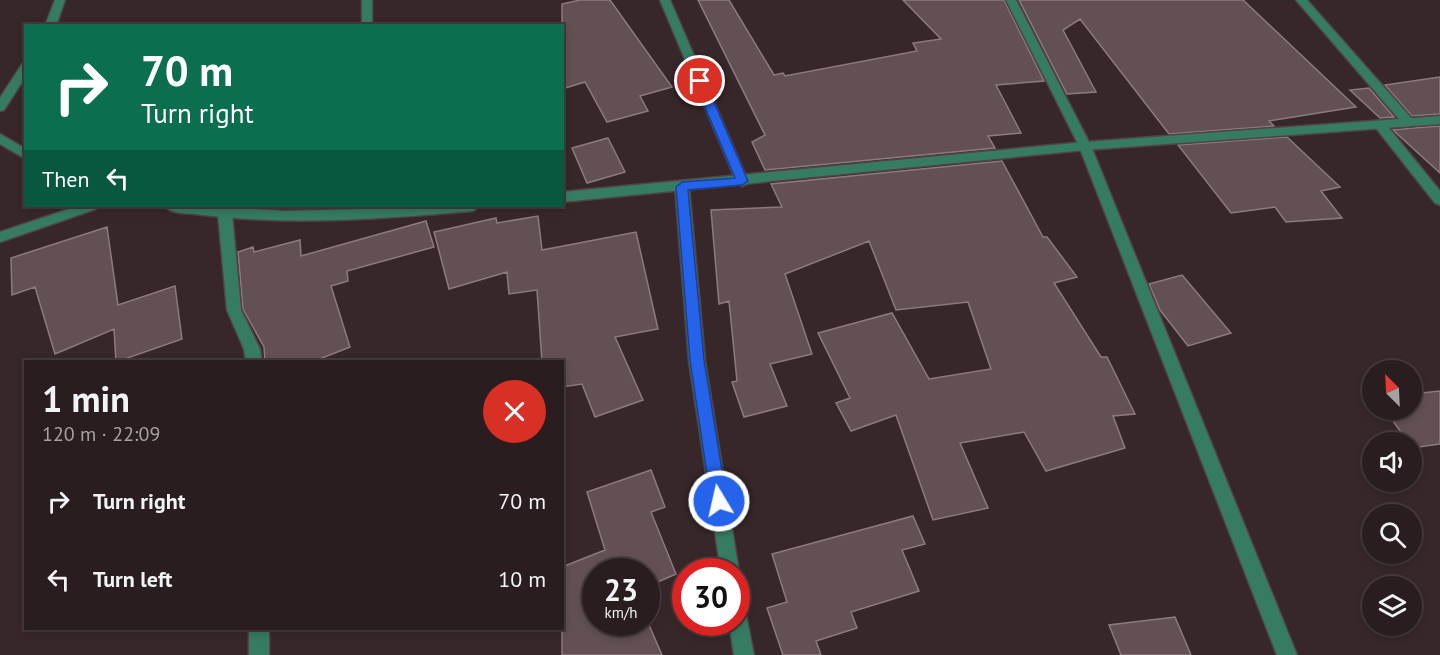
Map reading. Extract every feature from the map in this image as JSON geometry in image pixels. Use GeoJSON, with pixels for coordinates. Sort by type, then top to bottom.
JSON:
{"type":"FeatureCollection","features":[{"type":"Feature","properties":{"kind":"street"},"geometry":{"type":"LineString","coordinates":[[51,24],[60,0]]}},
{"type":"Feature","properties":{"kind":"street"},"geometry":{"type":"LineString","coordinates":[[367,0],[367,24]]}},
{"type":"Feature","properties":{"kind":"street"},"geometry":{"type":"LineString","coordinates":[[665,0],[742,181]]}},
{"type":"Feature","properties":{"kind":"street"},"geometry":{"type":"LineString","coordinates":[[1011,0],[1085,146],[1287,655]]}},
{"type":"Feature","properties":{"kind":"street"},"geometry":{"type":"LineString","coordinates":[[1301,0],[1409,123]]}},
{"type":"Feature","properties":{"kind":"street"},"geometry":{"type":"LineString","coordinates":[[0,107],[24,69]]}},
{"type":"Feature","properties":{"kind":"street"},"geometry":{"type":"LineString","coordinates":[[564,197],[1085,146],[1440,120]]}},
{"type":"Feature","properties":{"kind":"street"},"geometry":{"type":"LineString","coordinates":[[1380,125],[1440,200]]}},
{"type":"Feature","properties":{"kind":"street"},"geometry":{"type":"LineString","coordinates":[[0,138],[24,154]]}},
{"type":"Feature","properties":{"kind":"street"},"geometry":{"type":"LineString","coordinates":[[682,187],[697,360],[728,558]]}},
{"type":"Feature","properties":{"kind":"street"},"geometry":{"type":"LineString","coordinates":[[0,237],[89,207]]}},
{"type":"Feature","properties":{"kind":"street"},"geometry":{"type":"LineString","coordinates":[[179,207],[225,214],[448,207]]}},
{"type":"Feature","properties":{"kind":"street"},"geometry":{"type":"LineString","coordinates":[[225,214],[234,310],[252,349],[254,360]]}},
{"type":"Feature","properties":{"kind":"street"},"geometry":{"type":"LineString","coordinates":[[259,630],[259,655]]}},
{"type":"Feature","properties":{"kind":"street"},"geometry":{"type":"LineString","coordinates":[[741,636],[744,655]]}},
{"type":"Feature","properties":{"kind":"building"},"geometry":{"type":"Polygon","coordinates":[[[580,0],[610,0],[672,87],[640,96],[648,111],[607,122],[585,82],[564,88],[562,4],[580,0]]]}},
{"type":"Feature","properties":{"kind":"building"},"geometry":{"type":"Polygon","coordinates":[[[698,0],[729,0],[774,75],[783,73],[785,76],[917,51],[913,43],[941,39],[903,0],[1004,0],[1044,81],[996,85],[1021,133],[988,136],[995,148],[765,170],[752,142],[765,135],[698,0]]]}},
{"type":"Feature","properties":{"kind":"building"},"geometry":{"type":"Polygon","coordinates":[[[1019,0],[1243,0],[1356,107],[1269,121],[1274,126],[1169,134],[1080,19],[1063,30],[1096,92],[1067,94],[1019,0]]]}},
{"type":"Feature","properties":{"kind":"building"},"geometry":{"type":"Polygon","coordinates":[[[1440,77],[1440,114],[1412,116],[1385,85],[1440,77]]]}},
{"type":"Feature","properties":{"kind":"building"},"geometry":{"type":"Polygon","coordinates":[[[1369,88],[1394,117],[1380,118],[1350,90],[1369,88]]]}},
{"type":"Feature","properties":{"kind":"building"},"geometry":{"type":"Polygon","coordinates":[[[1440,126],[1440,173],[1393,130],[1413,128],[1440,126]]]}},
{"type":"Feature","properties":{"kind":"building"},"geometry":{"type":"Polygon","coordinates":[[[1287,137],[1340,187],[1321,191],[1342,218],[1286,222],[1275,207],[1231,213],[1178,145],[1287,137]]]}},
{"type":"Feature","properties":{"kind":"building"},"geometry":{"type":"Polygon","coordinates":[[[608,138],[625,172],[587,183],[572,148],[608,138]]]}},
{"type":"Feature","properties":{"kind":"building"},"geometry":{"type":"Polygon","coordinates":[[[1002,161],[1043,237],[1047,237],[1077,277],[1054,283],[1101,357],[1107,357],[1135,414],[1113,416],[1125,448],[1046,471],[1024,432],[960,443],[988,508],[933,520],[896,415],[851,431],[836,403],[850,398],[818,333],[892,313],[929,379],[991,369],[968,302],[896,310],[869,241],[785,274],[812,354],[770,364],[787,406],[744,417],[732,382],[737,381],[729,301],[719,304],[711,210],[782,207],[771,184],[1002,161]]]}},
{"type":"Feature","properties":{"kind":"building"},"geometry":{"type":"Polygon","coordinates":[[[538,216],[542,250],[636,232],[658,329],[615,337],[643,400],[595,417],[582,384],[564,387],[564,360],[542,360],[537,290],[509,294],[507,272],[449,289],[434,232],[496,218],[497,223],[538,216]]]}},
{"type":"Feature","properties":{"kind":"building"},"geometry":{"type":"Polygon","coordinates":[[[426,221],[434,247],[347,271],[348,281],[331,286],[350,347],[317,360],[265,360],[264,347],[243,309],[238,252],[253,247],[254,252],[300,240],[301,256],[426,221]]]}},
{"type":"Feature","properties":{"kind":"building"},"geometry":{"type":"Polygon","coordinates":[[[107,227],[118,305],[175,286],[182,339],[116,360],[114,329],[55,354],[35,287],[12,295],[11,258],[107,227]]]}},
{"type":"Feature","properties":{"kind":"building"},"geometry":{"type":"Polygon","coordinates":[[[1182,275],[1231,333],[1188,346],[1160,310],[1149,284],[1182,275]]]}},
{"type":"Feature","properties":{"kind":"building"},"geometry":{"type":"Polygon","coordinates":[[[1440,391],[1440,444],[1422,447],[1422,432],[1401,432],[1392,420],[1422,420],[1422,393],[1440,391]]]}},
{"type":"Feature","properties":{"kind":"building"},"geometry":{"type":"Polygon","coordinates":[[[651,470],[665,507],[651,512],[672,564],[672,576],[660,581],[660,558],[585,558],[605,550],[587,492],[651,470]]]}},
{"type":"Feature","properties":{"kind":"building"},"geometry":{"type":"Polygon","coordinates":[[[913,516],[925,544],[902,550],[919,591],[851,612],[857,628],[816,641],[821,655],[783,655],[767,608],[787,602],[772,554],[913,516]]]}},
{"type":"Feature","properties":{"kind":"building"},"geometry":{"type":"Polygon","coordinates":[[[582,559],[582,636],[654,636],[662,655],[562,655],[564,566],[582,559]]]}},
{"type":"Feature","properties":{"kind":"building"},"geometry":{"type":"Polygon","coordinates":[[[1175,617],[1191,655],[1121,655],[1109,625],[1175,617]]]}},
{"type":"Feature","properties":{"kind":"route"},"geometry":{"type":"LineString","coordinates":[[700,81],[742,181],[682,187],[697,360],[719,501]]}}]}
